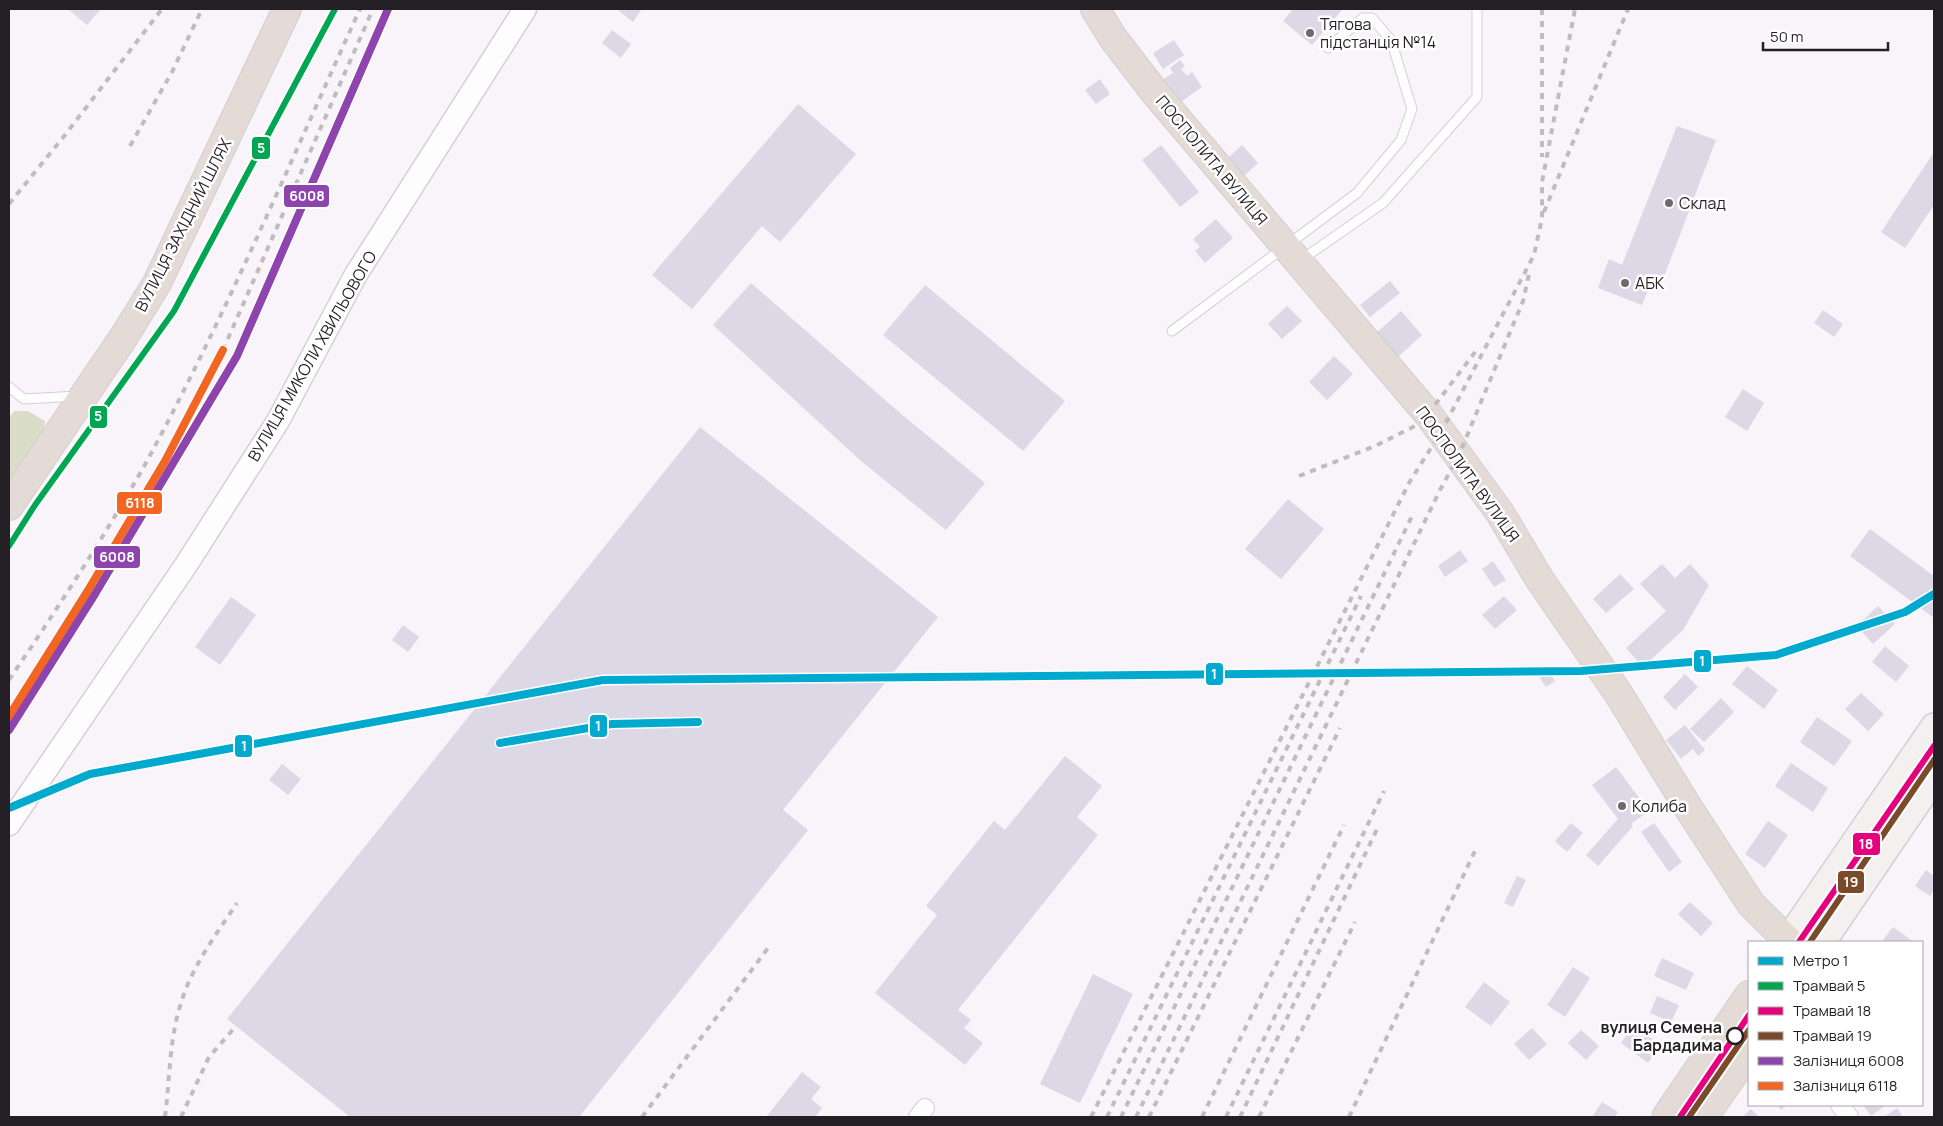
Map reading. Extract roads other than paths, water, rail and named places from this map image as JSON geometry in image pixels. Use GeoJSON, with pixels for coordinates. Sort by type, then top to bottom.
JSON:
{"type":"FeatureCollection","features":[{"type":"Feature","properties":{"kind":"highway","name":"ВУЛИЦЯ ЗАХІДНИЙ ШЛЯХ"},"geometry":{"type":"LineString","coordinates":[[9,506],[125,335],[157,283],[288,9]]}},
{"type":"Feature","properties":{"kind":"highway","name":"ПОСПОЛИТА ВУЛИЦЯ"},"geometry":{"type":"LineString","coordinates":[[1095,9],[1113,38],[1156,94],[1428,414],[1500,513],[1540,580],[1618,693],[1689,809],[1751,904],[1787,941]]}},
{"type":"Feature","properties":{"kind":"highway"},"geometry":{"type":"LineString","coordinates":[[1666,1117],[1748,997]]}},
{"type":"Feature","properties":{"kind":"highway"},"geometry":{"type":"LineString","coordinates":[[1704,1117],[1748,1053]]}},
{"type":"Feature","properties":{"kind":"main road"},"geometry":{"type":"LineString","coordinates":[[1789,941],[1934,726]]}},
{"type":"Feature","properties":{"kind":"main road"},"geometry":{"type":"LineString","coordinates":[[1823,941],[1934,779]]}},
{"type":"Feature","properties":{"kind":"street","name":"ВУЛИЦЯ МИКОЛИ ХВИЛЬОВОГО"},"geometry":{"type":"LineString","coordinates":[[9,824],[186,565],[268,437],[355,276],[525,9]]}},
{"type":"Feature","properties":{"kind":"street"},"geometry":{"type":"LineString","coordinates":[[1841,1106],[1850,1117]]}},
{"type":"Feature","properties":{"kind":"lane"},"geometry":{"type":"LineString","coordinates":[[1172,331],[1244,279],[1383,204],[1477,97],[1476,9]]}},
{"type":"Feature","properties":{"kind":"lane"},"geometry":{"type":"LineString","coordinates":[[1291,255],[1357,193],[1400,140],[1412,109],[1391,40],[1372,18],[1363,18],[1328,48]]}},
{"type":"Feature","properties":{"kind":"lane"},"geometry":{"type":"LineString","coordinates":[[9,387],[24,399],[84,396]]}},
{"type":"Feature","properties":{"kind":"railway"},"geometry":{"type":"LineString","coordinates":[[9,204],[162,9]]}},
{"type":"Feature","properties":{"kind":"railway"},"geometry":{"type":"LineString","coordinates":[[130,146],[172,72],[202,9]]}},
{"type":"Feature","properties":{"kind":"railway"},"geometry":{"type":"LineString","coordinates":[[9,680],[98,545],[147,461],[176,406],[231,294],[360,9]]}},
{"type":"Feature","properties":{"kind":"railway"},"geometry":{"type":"LineString","coordinates":[[223,350],[373,9]]}},
{"type":"Feature","properties":{"kind":"railway"},"geometry":{"type":"LineString","coordinates":[[1542,9],[1542,157]]}},
{"type":"Feature","properties":{"kind":"railway"},"geometry":{"type":"LineString","coordinates":[[1091,1117],[1409,483],[1441,432],[1534,255],[1542,218],[1542,182],[1575,9]]}},
{"type":"Feature","properties":{"kind":"railway"},"geometry":{"type":"LineString","coordinates":[[1544,212],[1628,9]]}},
{"type":"Feature","properties":{"kind":"railway"},"geometry":{"type":"LineString","coordinates":[[1136,1117],[1440,490],[1459,455],[1523,301],[1530,270]]}},
{"type":"Feature","properties":{"kind":"railway"},"geometry":{"type":"LineString","coordinates":[[1299,476],[1375,446],[1413,427],[1428,414],[1476,351]]}},
{"type":"Feature","properties":{"kind":"railway"},"geometry":{"type":"LineString","coordinates":[[1121,1117],[1414,512]]}},
{"type":"Feature","properties":{"kind":"railway"},"geometry":{"type":"LineString","coordinates":[[1107,1117],[1361,596]]}},
{"type":"Feature","properties":{"kind":"railway"},"geometry":{"type":"LineString","coordinates":[[1149,1117],[1340,728]]}},
{"type":"Feature","properties":{"kind":"railway"},"geometry":{"type":"LineString","coordinates":[[1226,1117],[1384,791]]}},
{"type":"Feature","properties":{"kind":"railway"},"geometry":{"type":"LineString","coordinates":[[1202,1117],[1344,825]]}},
{"type":"Feature","properties":{"kind":"railway"},"geometry":{"type":"LineString","coordinates":[[1240,1117],[1378,827]]}},
{"type":"Feature","properties":{"kind":"railway"},"geometry":{"type":"LineString","coordinates":[[1349,1117],[1475,851]]}},
{"type":"Feature","properties":{"kind":"railway"},"geometry":{"type":"LineString","coordinates":[[165,1117],[172,1045],[181,1003],[191,976],[237,903]]}},
{"type":"Feature","properties":{"kind":"railway"},"geometry":{"type":"LineString","coordinates":[[1259,1117],[1355,922]]}},
{"type":"Feature","properties":{"kind":"railway"},"geometry":{"type":"LineString","coordinates":[[642,1117],[768,948]]}},
{"type":"Feature","properties":{"kind":"railway"},"geometry":{"type":"LineString","coordinates":[[181,1117],[209,1057],[236,1026]]}},
{"type":"Feature","properties":{"kind":"metro line","name":"1"},"geometry":{"type":"LineString","coordinates":[[9,808],[90,774],[603,680],[1581,671],[1776,655],[1905,612],[1934,594]]}},
{"type":"Feature","properties":{"kind":"metro line","name":"1"},"geometry":{"type":"LineString","coordinates":[[500,743],[612,724],[698,722]]}},
{"type":"Feature","properties":{"kind":"tram line","name":"5"},"geometry":{"type":"LineString","coordinates":[[9,546],[35,505],[174,311],[335,9]]}},
{"type":"Feature","properties":{"kind":"tram line","name":"18"},"geometry":{"type":"LineString","coordinates":[[1800,941],[1934,746]]}},
{"type":"Feature","properties":{"kind":"tram line","name":"19"},"geometry":{"type":"LineString","coordinates":[[1811,941],[1934,760]]}},
{"type":"Feature","properties":{"kind":"tram line","name":"18"},"geometry":{"type":"LineString","coordinates":[[1680,1117],[1748,1016]]}},
{"type":"Feature","properties":{"kind":"tram line","name":"19"},"geometry":{"type":"LineString","coordinates":[[1689,1117],[1748,1031]]}},
{"type":"Feature","properties":{"kind":"rail line","name":"6008"},"geometry":{"type":"LineString","coordinates":[[9,730],[95,594],[237,356],[388,9]]}},
{"type":"Feature","properties":{"kind":"rail line","name":"6118"},"geometry":{"type":"LineString","coordinates":[[9,716],[87,592],[165,461],[223,350]]}},
{"type":"Feature","properties":{"kind":"place","name":"Тягова пiдстанцiя №14"},"geometry":{"type":"Point","coordinates":[1310,33]}},
{"type":"Feature","properties":{"kind":"place","name":"Склад"},"geometry":{"type":"Point","coordinates":[1669,203]}},
{"type":"Feature","properties":{"kind":"place","name":"АБК"},"geometry":{"type":"Point","coordinates":[1625,283]}},
{"type":"Feature","properties":{"kind":"place","name":"Колиба"},"geometry":{"type":"Point","coordinates":[1622,806]}},
{"type":"Feature","properties":{"kind":"place","name":"вулиця Семена Бардадима"},"geometry":{"type":"Point","coordinates":[1735,1036]}}]}
